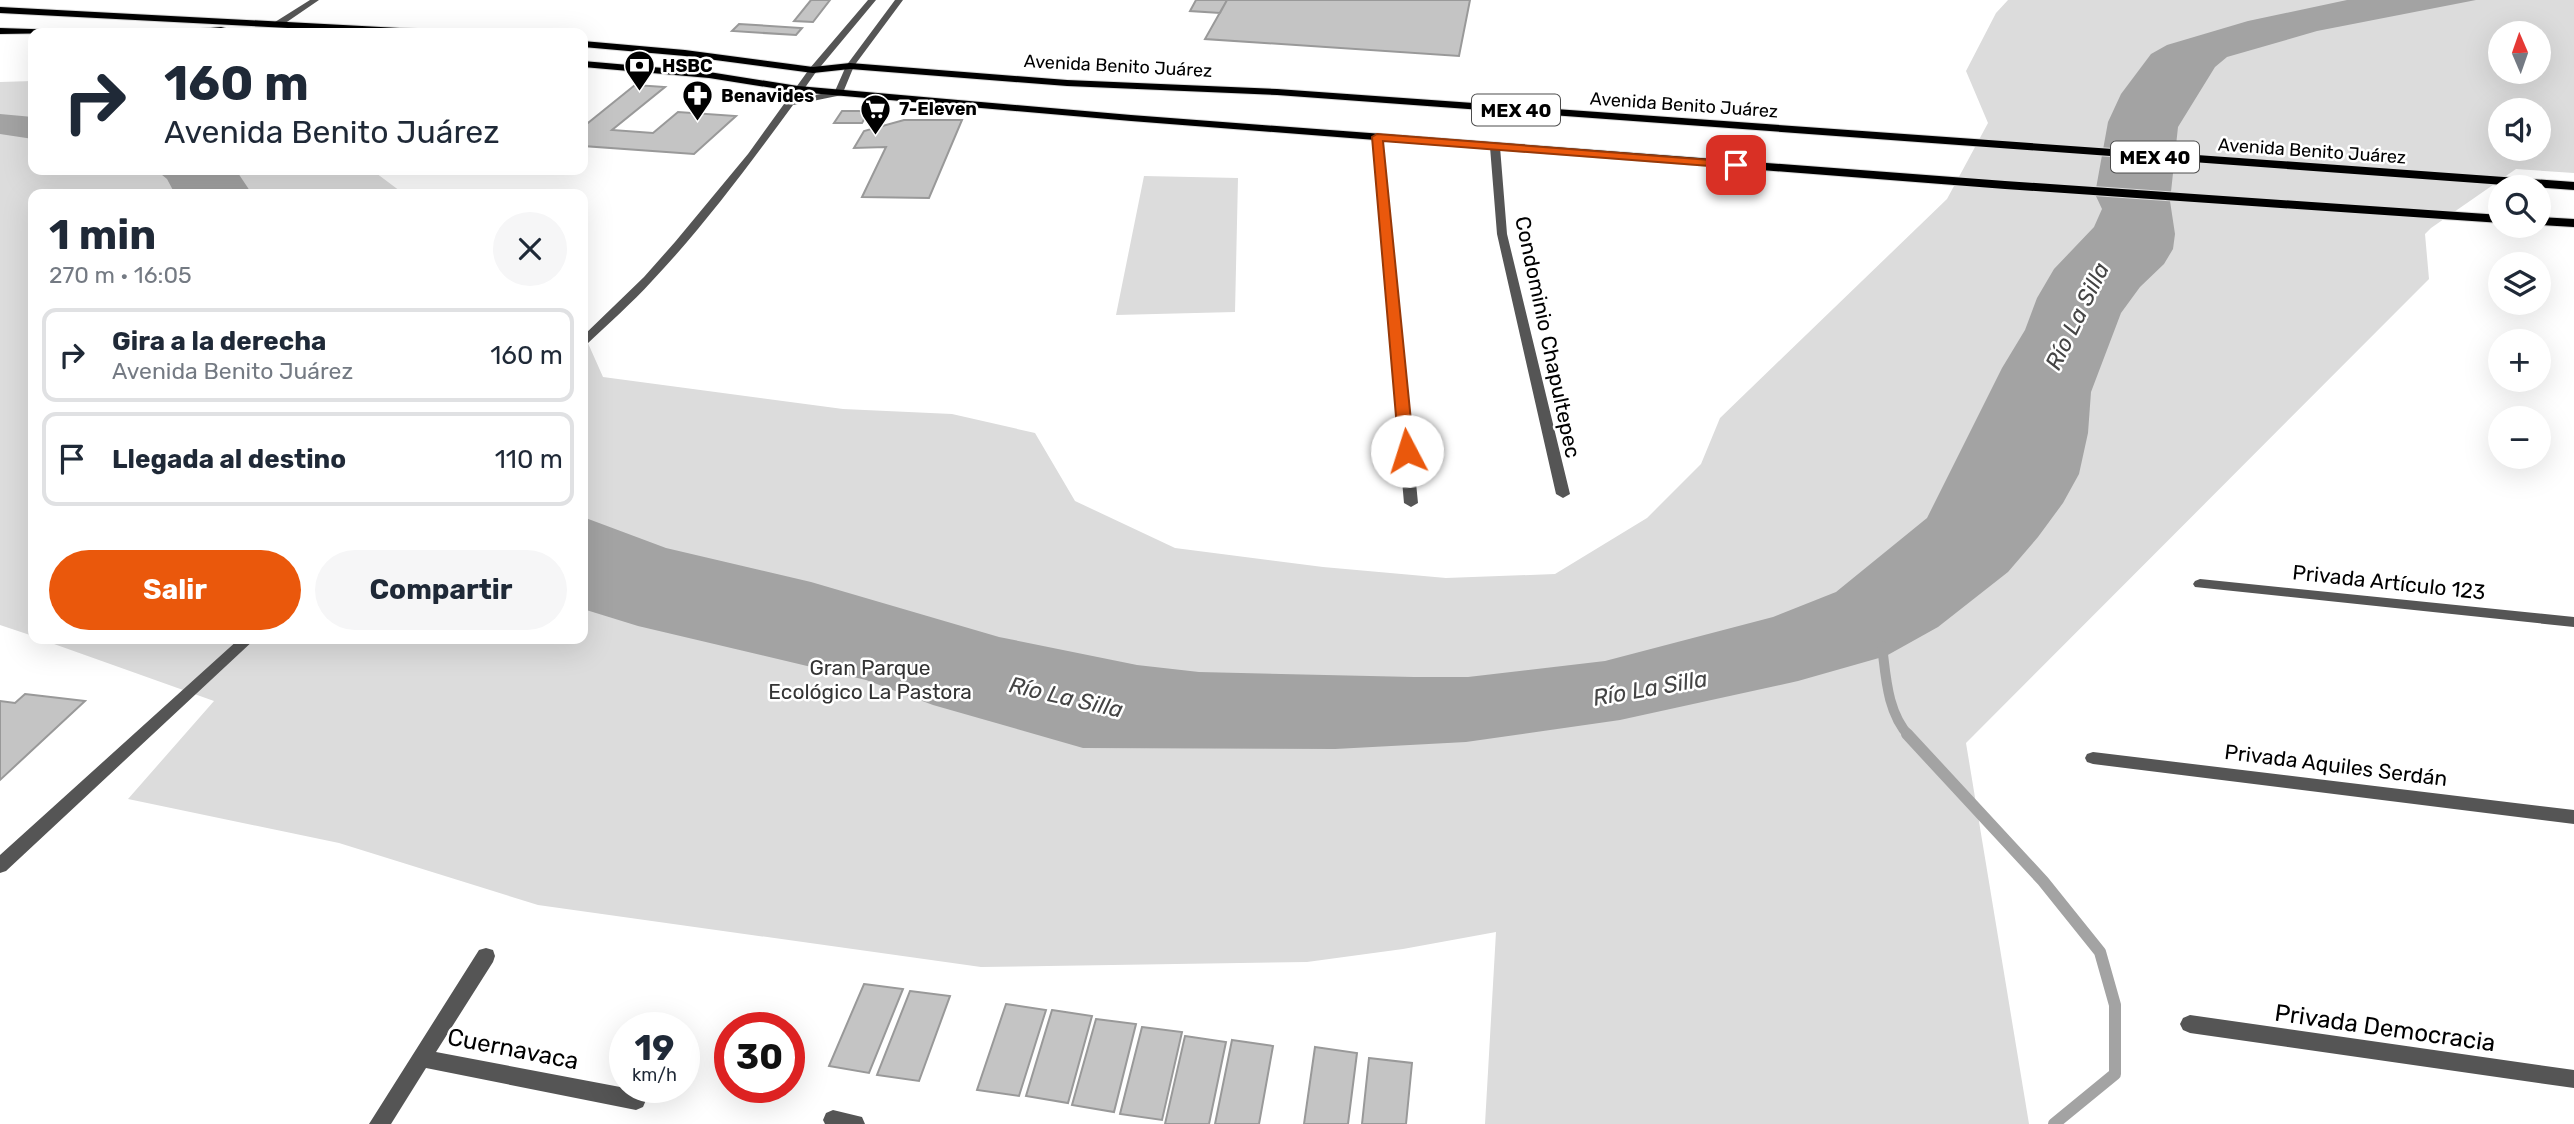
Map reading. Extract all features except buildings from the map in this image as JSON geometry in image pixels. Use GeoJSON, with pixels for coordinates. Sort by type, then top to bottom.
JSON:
{"type":"FeatureCollection","features":[{"type":"Feature","properties":{"kind":"main road"},"geometry":{"type":"LineString","coordinates":[[0,10],[349,28]]}},
{"type":"Feature","properties":{"kind":"main road"},"geometry":{"type":"LineString","coordinates":[[239,28],[278,24]]}},
{"type":"Feature","properties":{"kind":"main road"},"geometry":{"type":"LineString","coordinates":[[0,31],[28,32]]}},
{"type":"Feature","properties":{"kind":"main road","name":"Avenida Benito Juárez"},"geometry":{"type":"LineString","coordinates":[[588,44],[813,70],[850,66],[1067,83],[1277,92],[1965,144],[2574,186]]}},
{"type":"Feature","properties":{"kind":"main road","name":"MEX 40"},"geometry":{"type":"LineString","coordinates":[[588,64],[709,75],[838,93],[1495,147],[2488,218]]}},
{"type":"Feature","properties":{"kind":"main road"},"geometry":{"type":"LineString","coordinates":[[2551,222],[2574,223]]}},
{"type":"Feature","properties":{"kind":"street"},"geometry":{"type":"LineString","coordinates":[[278,24],[315,0]]}},
{"type":"Feature","properties":{"kind":"street"},"geometry":{"type":"LineString","coordinates":[[588,337],[648,279],[679,244],[793,102],[798,89],[813,70],[872,0]]}},
{"type":"Feature","properties":{"kind":"street"},"geometry":{"type":"LineString","coordinates":[[793,102],[838,93],[850,66],[899,0]]}},
{"type":"Feature","properties":{"kind":"street"},"geometry":{"type":"LineString","coordinates":[[1377,137],[1412,503]]}},
{"type":"Feature","properties":{"kind":"street","name":"Condominio Chapultepec"},"geometry":{"type":"LineString","coordinates":[[1495,147],[1503,234],[1563,494]]}},
{"type":"Feature","properties":{"kind":"street","name":"Privada Artículo 123"},"geometry":{"type":"LineString","coordinates":[[2200,584],[2574,622]]}},
{"type":"Feature","properties":{"kind":"street"},"geometry":{"type":"LineString","coordinates":[[0,866],[242,644]]}},
{"type":"Feature","properties":{"kind":"street","name":"Privada Aquiles Serdán"},"geometry":{"type":"LineString","coordinates":[[2093,758],[2574,817]]}},
{"type":"Feature","properties":{"kind":"street"},"geometry":{"type":"LineString","coordinates":[[379,1124],[486,956]]}},
{"type":"Feature","properties":{"kind":"street","name":"Privada Democracia"},"geometry":{"type":"LineString","coordinates":[[2190,1024],[2574,1080]]}},
{"type":"Feature","properties":{"kind":"street","name":"Cuernavaca"},"geometry":{"type":"LineString","coordinates":[[421,1058],[609,1095]]}},
{"type":"Feature","properties":{"kind":"street"},"geometry":{"type":"LineString","coordinates":[[833,1120],[855,1124]]}},
{"type":"Feature","properties":{"kind":"green space","name":"Gran Parque Ecológico La Pastora"},"geometry":{"type":"Polygon","coordinates":[[[2008,0],[2574,0],[2574,173],[2516,169],[2507,175],[2488,175],[2488,188],[2431,228],[2425,234],[2429,279],[1966,743],[2029,1124],[1485,1124],[1496,932],[1403,949],[1307,962],[981,967],[538,905],[339,843],[128,799],[214,701],[54,644],[588,644],[588,343],[603,377],[843,409],[952,414],[1035,433],[1075,501],[1175,548],[1323,567],[1446,578],[1555,574],[1647,518],[1701,464],[1720,418],[1947,199],[1988,123],[1966,71],[1996,13],[2008,0]]]}},
{"type":"Feature","properties":{"kind":"green space"},"geometry":{"type":"Polygon","coordinates":[[[28,81],[28,175],[379,175],[397,189],[28,189],[28,634],[0,625],[0,82],[28,81]]]}},
{"type":"Feature","properties":{"kind":"green space"},"geometry":{"type":"Polygon","coordinates":[[[1144,176],[1238,178],[1235,312],[1116,315],[1144,176]]]}},
{"type":"Feature","properties":{"kind":"water","name":"Río La Silla"},"geometry":{"type":"Polygon","coordinates":[[[2347,0],[2476,0],[2317,31],[2227,57],[2215,67],[2178,127],[2170,201],[2175,234],[2173,249],[2164,264],[2140,287],[2121,313],[2091,392],[2088,433],[2079,474],[2063,503],[2008,572],[1938,627],[1886,656],[1798,681],[1620,720],[1466,742],[1335,749],[1083,748],[933,705],[866,680],[638,626],[588,611],[588,519],[666,548],[811,582],[999,637],[1137,665],[1199,672],[1468,677],[1605,661],[1773,617],[1836,592],[1927,518],[2002,368],[2025,330],[2037,298],[2054,269],[2094,227],[2102,209],[2095,194],[2108,122],[2121,94],[2151,54],[2167,45],[2248,21],[2347,0]]]}},
{"type":"Feature","properties":{"kind":"water"},"geometry":{"type":"Polygon","coordinates":[[[0,114],[28,117],[28,138],[0,134],[0,114]]]}},
{"type":"Feature","properties":{"kind":"water"},"geometry":{"type":"Polygon","coordinates":[[[162,175],[239,175],[249,189],[172,189],[162,175]]]}},
{"type":"Feature","properties":{"kind":"waterway"},"geometry":{"type":"LineString","coordinates":[[1882,646],[1892,705],[1909,736]]}},
{"type":"Feature","properties":{"kind":"waterway"},"geometry":{"type":"LineString","coordinates":[[1907,734],[2043,881],[2100,952],[2115,1005],[2115,1074],[2054,1124]]}},
{"type":"Feature","properties":{"kind":"place","name":"HSBC"},"geometry":{"type":"Point","coordinates":[639,93]}},
{"type":"Feature","properties":{"kind":"place","name":"Benavides"},"geometry":{"type":"Point","coordinates":[698,123]}},
{"type":"Feature","properties":{"kind":"place","name":"7-Eleven"},"geometry":{"type":"Point","coordinates":[876,136]}},
{"type":"Feature","properties":{"kind":"route"},"geometry":{"type":"LineString","coordinates":[[1407,451],[1377,137],[1736,165]]}}]}
